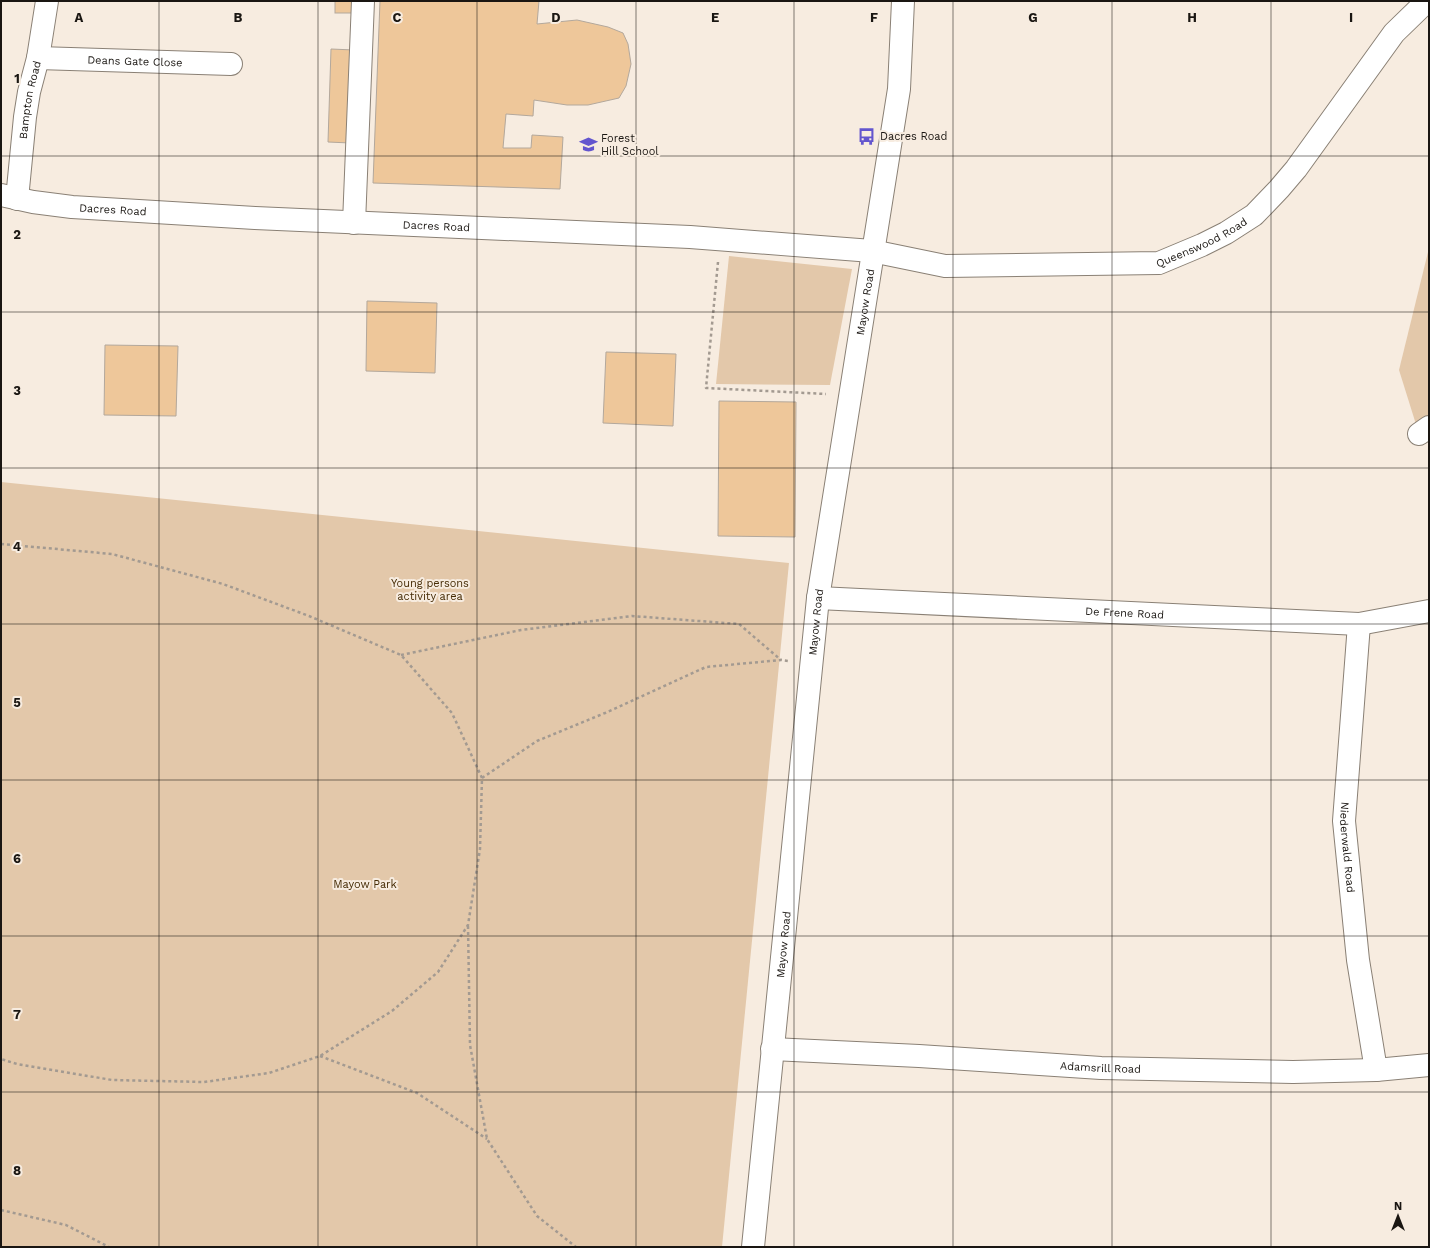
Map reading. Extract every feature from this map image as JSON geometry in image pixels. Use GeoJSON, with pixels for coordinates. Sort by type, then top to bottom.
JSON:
{"type":"FeatureCollection","features":[{"type":"Feature","properties":{"kind":"street","name":"Bampton Road"},"geometry":{"type":"LineString","coordinates":[[9,197],[29,92],[38,58],[47,1]]}},
{"type":"Feature","properties":{"kind":"street"},"geometry":{"type":"LineString","coordinates":[[354,223],[364,1]]}},
{"type":"Feature","properties":{"kind":"street","name":"Mayow Road"},"geometry":{"type":"LineString","coordinates":[[752,1247],[818,598],[872,251],[899,89],[903,1]]}},
{"type":"Feature","properties":{"kind":"street","name":"Queenswood Road"},"geometry":{"type":"LineString","coordinates":[[872,251],[945,266],[1159,263],[1202,245],[1226,233],[1254,215],[1279,189],[1296,169],[1394,32],[1427,1]]}},
{"type":"Feature","properties":{"kind":"street","name":"Deans Gate Close"},"geometry":{"type":"LineString","coordinates":[[38,58],[231,64]]}},
{"type":"Feature","properties":{"kind":"street","name":"Dacres Road"},"geometry":{"type":"LineString","coordinates":[[9,197],[72,207],[354,223],[690,237],[872,251]]}},
{"type":"Feature","properties":{"kind":"street","name":"De Frene Road"},"geometry":{"type":"LineString","coordinates":[[818,598],[1359,624],[1429,611]]}},
{"type":"Feature","properties":{"kind":"street","name":"Niederwald Road"},"geometry":{"type":"LineString","coordinates":[[1359,624],[1344,821],[1358,960],[1376,1070]]}},
{"type":"Feature","properties":{"kind":"street","name":"Adamsrill Road"},"geometry":{"type":"LineString","coordinates":[[772,1049],[919,1056],[1101,1068],[1293,1072],[1376,1070],[1429,1064]]}},
{"type":"Feature","properties":{"kind":"path"},"geometry":{"type":"LineString","coordinates":[[720,240],[706,388],[850,395]]}},
{"type":"Feature","properties":{"kind":"path"},"geometry":{"type":"LineString","coordinates":[[1,544],[112,554],[216,582],[309,616],[401,655],[452,713],[482,778],[480,849],[468,926],[470,1045],[486,1139]]}},
{"type":"Feature","properties":{"kind":"path"},"geometry":{"type":"LineString","coordinates":[[401,655],[521,630],[632,616],[739,624],[781,660]]}},
{"type":"Feature","properties":{"kind":"path"},"geometry":{"type":"LineString","coordinates":[[482,778],[537,741],[604,713],[706,667],[781,660],[811,664]]}},
{"type":"Feature","properties":{"kind":"path"},"geometry":{"type":"LineString","coordinates":[[1,1059],[17,1064],[112,1080],[204,1082],[269,1073],[320,1056],[392,1011],[438,972],[468,926]]}},
{"type":"Feature","properties":{"kind":"path"},"geometry":{"type":"LineString","coordinates":[[320,1056],[417,1093],[486,1139],[537,1216],[576,1247]]}},
{"type":"Feature","properties":{"kind":"path"},"geometry":{"type":"LineString","coordinates":[[1,1210],[66,1225],[109,1247]]}},
{"type":"Feature","properties":{"kind":"green space"},"geometry":{"type":"Polygon","coordinates":[[[1429,248],[1429,427],[1419,434],[1399,370],[1429,248]]]}},
{"type":"Feature","properties":{"kind":"green space"},"geometry":{"type":"Polygon","coordinates":[[[729,256],[852,269],[830,385],[716,384],[729,256]]]}},
{"type":"Feature","properties":{"kind":"green space","name":"Mayow Park"},"geometry":{"type":"Polygon","coordinates":[[[1,482],[789,563],[722,1247],[1,1247],[1,482]]]}},
{"type":"Feature","properties":{"kind":"building"},"geometry":{"type":"Polygon","coordinates":[[[335,1],[354,1],[354,13],[335,13],[335,1]]]}},
{"type":"Feature","properties":{"kind":"building"},"geometry":{"type":"Polygon","coordinates":[[[380,1],[539,1],[537,24],[577,20],[608,27],[623,33],[628,44],[631,64],[626,86],[619,98],[588,105],[567,105],[534,100],[533,116],[506,114],[503,148],[531,148],[532,135],[563,137],[560,189],[373,183],[380,1]]]}},
{"type":"Feature","properties":{"kind":"building"},"geometry":{"type":"Polygon","coordinates":[[[331,49],[354,50],[350,143],[328,142],[331,49]]]}},
{"type":"Feature","properties":{"kind":"building"},"geometry":{"type":"Polygon","coordinates":[[[367,301],[437,303],[435,373],[366,371],[367,301]]]}},
{"type":"Feature","properties":{"kind":"building"},"geometry":{"type":"Polygon","coordinates":[[[105,345],[178,346],[176,416],[104,415],[105,345]]]}},
{"type":"Feature","properties":{"kind":"building"},"geometry":{"type":"Polygon","coordinates":[[[606,352],[676,354],[673,426],[603,423],[606,352]]]}},
{"type":"Feature","properties":{"kind":"building"},"geometry":{"type":"Polygon","coordinates":[[[719,401],[796,402],[795,537],[718,536],[719,401]]]}},
{"type":"Feature","properties":{"kind":"place","name":"Dacres Road"},"geometry":{"type":"Point","coordinates":[867,136]}},
{"type":"Feature","properties":{"kind":"place","name":"Forest Hill School"},"geometry":{"type":"Point","coordinates":[588,144]}},
{"type":"Feature","properties":{"kind":"park label","name":"Young persons activity area"},"geometry":{"type":"Point","coordinates":[430,589]}}]}
